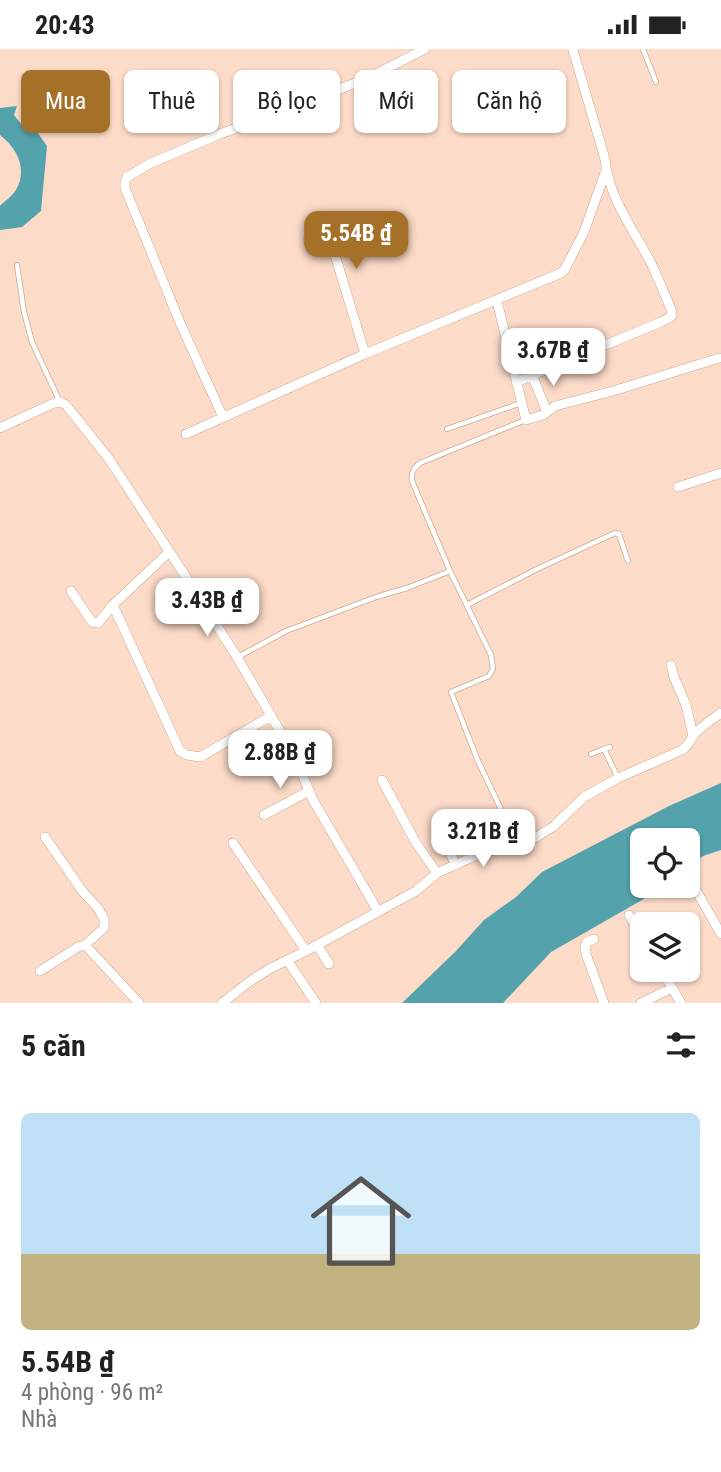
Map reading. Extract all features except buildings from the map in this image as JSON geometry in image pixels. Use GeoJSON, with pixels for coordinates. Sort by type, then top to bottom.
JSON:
{"type":"FeatureCollection","features":[{"type":"Feature","properties":{"kind":"street"},"geometry":{"type":"LineString","coordinates":[[223,417],[181,325],[125,188],[127,177],[150,163],[220,134],[370,77],[425,49]]}},
{"type":"Feature","properties":{"kind":"street"},"geometry":{"type":"LineString","coordinates":[[516,382],[661,322],[671,315],[649,260],[621,209],[606,170],[573,49]]}},
{"type":"Feature","properties":{"kind":"street"},"geometry":{"type":"LineString","coordinates":[[186,434],[365,354],[550,279],[565,269],[584,232],[606,170]]}},
{"type":"Feature","properties":{"kind":"street"},"geometry":{"type":"LineString","coordinates":[[308,240],[317,237],[326,239],[335,255],[365,354]]}},
{"type":"Feature","properties":{"kind":"street"},"geometry":{"type":"LineString","coordinates":[[497,301],[526,420],[545,414],[555,407],[719,358]]}},
{"type":"Feature","properties":{"kind":"street"},"geometry":{"type":"LineString","coordinates":[[532,375],[545,414]]}},
{"type":"Feature","properties":{"kind":"street"},"geometry":{"type":"LineString","coordinates":[[0,428],[54,403],[66,405],[108,459],[237,657],[295,757],[309,791],[378,911]]}},
{"type":"Feature","properties":{"kind":"street"},"geometry":{"type":"LineString","coordinates":[[678,487],[721,473]]}},
{"type":"Feature","properties":{"kind":"street"},"geometry":{"type":"LineString","coordinates":[[71,591],[92,622],[98,623],[113,605],[169,552]]}},
{"type":"Feature","properties":{"kind":"street"},"geometry":{"type":"LineString","coordinates":[[113,605],[180,751],[200,757],[271,716]]}},
{"type":"Feature","properties":{"kind":"street"},"geometry":{"type":"LineString","coordinates":[[671,665],[693,736]]}},
{"type":"Feature","properties":{"kind":"street"},"geometry":{"type":"LineString","coordinates":[[222,1003],[236,999],[269,969],[416,891],[437,873],[477,855],[535,838],[554,826],[584,797],[618,778],[687,747],[693,736],[721,713]]}},
{"type":"Feature","properties":{"kind":"street"},"geometry":{"type":"LineString","coordinates":[[382,780],[416,843],[437,873]]}},
{"type":"Feature","properties":{"kind":"street"},"geometry":{"type":"LineString","coordinates":[[264,815],[309,791]]}},
{"type":"Feature","properties":{"kind":"street"},"geometry":{"type":"LineString","coordinates":[[439,834],[456,865]]}},
{"type":"Feature","properties":{"kind":"street"},"geometry":{"type":"LineString","coordinates":[[40,971],[85,945],[104,928],[104,919],[98,908],[83,892],[44,837]]}},
{"type":"Feature","properties":{"kind":"street"},"geometry":{"type":"LineString","coordinates":[[233,843],[306,951]]}},
{"type":"Feature","properties":{"kind":"street"},"geometry":{"type":"LineString","coordinates":[[700,897],[721,934]]}},
{"type":"Feature","properties":{"kind":"street"},"geometry":{"type":"LineString","coordinates":[[594,939],[587,942],[586,954],[604,1003]]}},
{"type":"Feature","properties":{"kind":"street"},"geometry":{"type":"LineString","coordinates":[[85,945],[139,1003]]}},
{"type":"Feature","properties":{"kind":"street"},"geometry":{"type":"LineString","coordinates":[[317,945],[329,964]]}},
{"type":"Feature","properties":{"kind":"street"},"geometry":{"type":"LineString","coordinates":[[287,960],[316,1003]]}},
{"type":"Feature","properties":{"kind":"street"},"geometry":{"type":"LineString","coordinates":[[669,982],[681,1003]]}},
{"type":"Feature","properties":{"kind":"street"},"geometry":{"type":"LineString","coordinates":[[641,1003],[672,988]]}},
{"type":"Feature","properties":{"kind":"lane"},"geometry":{"type":"LineString","coordinates":[[643,49],[656,82]]}},
{"type":"Feature","properties":{"kind":"lane"},"geometry":{"type":"LineString","coordinates":[[17,265],[24,312],[32,342],[61,403]]}},
{"type":"Feature","properties":{"kind":"lane"},"geometry":{"type":"LineString","coordinates":[[447,429],[522,403]]}},
{"type":"Feature","properties":{"kind":"lane"},"geometry":{"type":"LineString","coordinates":[[517,844],[478,761],[451,692],[489,676],[493,670],[491,656],[450,571],[412,481],[412,471],[420,463],[526,420]]}},
{"type":"Feature","properties":{"kind":"lane"},"geometry":{"type":"LineString","coordinates":[[467,605],[615,533],[619,534],[628,561]]}},
{"type":"Feature","properties":{"kind":"lane"},"geometry":{"type":"LineString","coordinates":[[237,657],[286,631],[450,571]]}},
{"type":"Feature","properties":{"kind":"lane"},"geometry":{"type":"LineString","coordinates":[[591,754],[607,748],[618,778]]}},
{"type":"Feature","properties":{"kind":"water"},"geometry":{"type":"Polygon","coordinates":[[[17,106],[14,115],[21,124],[21,133],[38,133],[47,146],[41,211],[22,227],[0,230],[0,206],[16,190],[21,167],[16,153],[0,135],[0,108],[17,106]]]}},
{"type":"Feature","properties":{"kind":"water"},"geometry":{"type":"Polygon","coordinates":[[[721,783],[721,850],[700,858],[700,828],[630,828],[630,898],[645,898],[551,952],[503,1003],[402,1003],[484,920],[516,897],[542,872],[669,806],[721,783]]]}}]}
